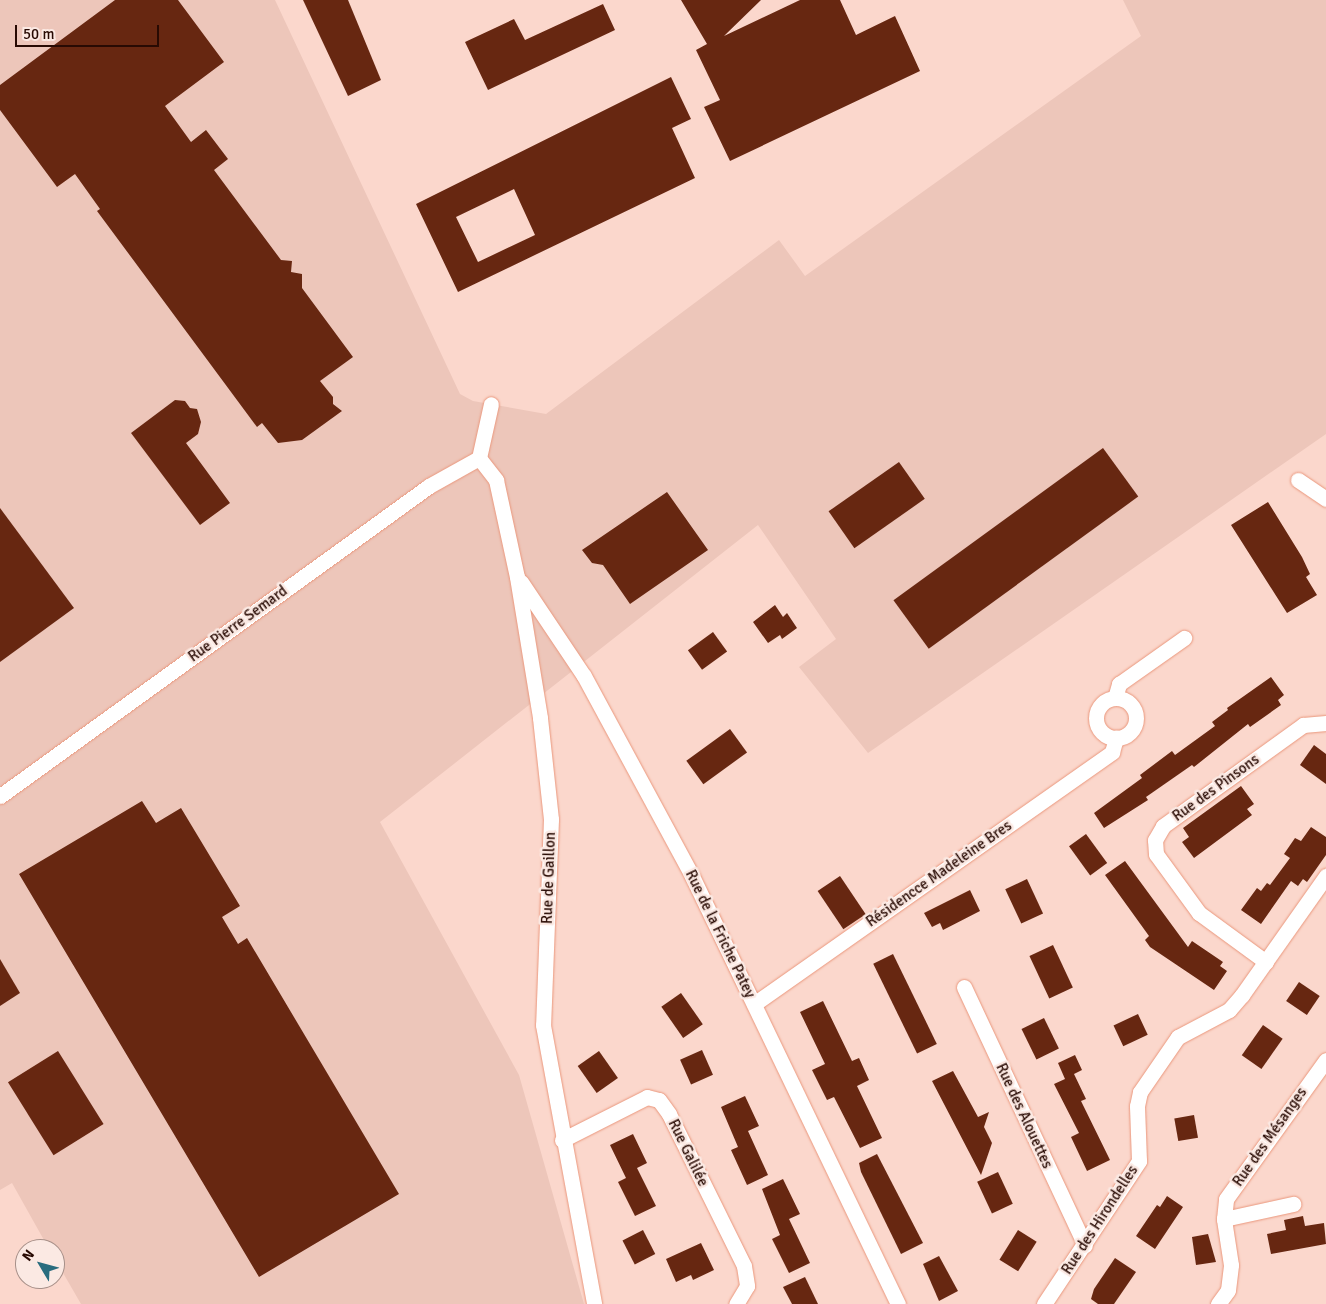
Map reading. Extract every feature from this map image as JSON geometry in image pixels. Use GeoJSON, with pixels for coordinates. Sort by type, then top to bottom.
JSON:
{"type":"FeatureCollection","features":[{"type":"Feature","properties":{"kind":"street"},"geometry":{"type":"LineString","coordinates":[[479,458],[491,404]]}},
{"type":"Feature","properties":{"kind":"street","name":"Rue de Gaillon"},"geometry":{"type":"LineString","coordinates":[[479,458],[496,480],[517,576],[540,718],[551,819],[543,1025],[562,1140],[594,1304]]}},
{"type":"Feature","properties":{"kind":"street","name":"Rue Pierre Semard"},"geometry":{"type":"LineString","coordinates":[[0,796],[429,486],[479,458]]}},
{"type":"Feature","properties":{"kind":"street"},"geometry":{"type":"LineString","coordinates":[[1298,480],[1326,499]]}},
{"type":"Feature","properties":{"kind":"street","name":"Rue de la Friche Patey"},"geometry":{"type":"LineString","coordinates":[[517,576],[584,676],[692,876],[898,1304]]}},
{"type":"Feature","properties":{"kind":"street"},"geometry":{"type":"LineString","coordinates":[[1116,738],[1101,732],[1096,718],[1101,705],[1114,698],[1119,684],[1184,638]]}},
{"type":"Feature","properties":{"kind":"street","name":"Résidencce Madeleine Bres"},"geometry":{"type":"LineString","coordinates":[[754,1004],[1112,752],[1116,738],[1131,732],[1136,715],[1129,702],[1114,698]]}},
{"type":"Feature","properties":{"kind":"street","name":"Rue des Pinsons"},"geometry":{"type":"LineString","coordinates":[[1266,962],[1200,913],[1156,854],[1155,840],[1163,826],[1303,725],[1326,723]]}},
{"type":"Feature","properties":{"kind":"street","name":"Rue des Hirondelles"},"geometry":{"type":"LineString","coordinates":[[1044,1304],[1085,1245],[1139,1161],[1141,1143],[1137,1106],[1140,1092],[1178,1037],[1228,1010],[1266,962],[1326,876]]}},
{"type":"Feature","properties":{"kind":"street","name":"Rue des Alouettes"},"geometry":{"type":"LineString","coordinates":[[964,987],[1085,1245]]}},
{"type":"Feature","properties":{"kind":"street","name":"Rue des Mésanges"},"geometry":{"type":"LineString","coordinates":[[1218,1304],[1228,1290],[1231,1265],[1224,1219],[1226,1199],[1326,1060]]}},
{"type":"Feature","properties":{"kind":"street","name":"Rue Galilée"},"geometry":{"type":"LineString","coordinates":[[562,1140],[647,1097],[659,1100],[744,1266],[747,1286],[736,1304]]}},
{"type":"Feature","properties":{"kind":"street"},"geometry":{"type":"LineString","coordinates":[[1224,1219],[1293,1204]]}},
{"type":"Feature","properties":{"kind":"shaded area"},"geometry":{"type":"Polygon","coordinates":[[[0,0],[275,0],[460,394],[473,401],[546,414],[779,240],[805,276],[1141,36],[1123,0],[1326,0],[1326,434],[868,753],[799,667],[836,639],[758,525],[380,822],[519,1075],[584,1304],[81,1304],[65,1276],[65,1239],[43,1239],[12,1183],[0,1190],[0,0]]]}},
{"type":"Feature","properties":{"kind":"building"},"geometry":{"type":"Polygon","coordinates":[[[115,0],[178,0],[224,62],[165,106],[191,142],[206,130],[228,159],[214,170],[281,260],[292,261],[291,272],[302,274],[302,288],[353,357],[320,381],[333,397],[333,404],[342,411],[302,440],[278,443],[262,423],[257,427],[97,211],[100,209],[75,174],[57,187],[0,110],[0,85],[115,0]]]}},
{"type":"Feature","properties":{"kind":"building"},"geometry":{"type":"Polygon","coordinates":[[[303,0],[348,0],[381,80],[348,96],[303,0]]]}},
{"type":"Feature","properties":{"kind":"building"},"geometry":{"type":"Polygon","coordinates":[[[681,0],[761,0],[724,36],[800,0],[840,0],[856,35],[895,16],[920,71],[730,161],[704,107],[720,100],[696,50],[707,44],[681,0]]]}},
{"type":"Feature","properties":{"kind":"building"},"geometry":{"type":"Polygon","coordinates":[[[603,4],[615,30],[488,90],[465,42],[514,19],[525,40],[603,4]]]}},
{"type":"Feature","properties":{"kind":"building"},"geometry":{"type":"Polygon","coordinates":[[[671,77],[691,119],[672,128],[695,178],[458,292],[416,204],[671,77]],[[514,189],[456,217],[478,262],[535,235],[514,189]]]}},
{"type":"Feature","properties":{"kind":"building"},"geometry":{"type":"Polygon","coordinates":[[[175,400],[185,401],[190,408],[197,409],[201,422],[198,434],[186,443],[230,503],[200,525],[131,433],[175,400]]]}},
{"type":"Feature","properties":{"kind":"building"},"geometry":{"type":"Polygon","coordinates":[[[1103,448],[1138,497],[929,649],[893,600],[1103,448]]]}},
{"type":"Feature","properties":{"kind":"building"},"geometry":{"type":"Polygon","coordinates":[[[899,462],[925,499],[854,548],[829,511],[899,462]]]}},
{"type":"Feature","properties":{"kind":"building"},"geometry":{"type":"Polygon","coordinates":[[[667,492],[708,550],[630,604],[603,565],[592,563],[582,550],[667,492]]]}},
{"type":"Feature","properties":{"kind":"building"},"geometry":{"type":"Polygon","coordinates":[[[1268,502],[1302,557],[1310,574],[1306,577],[1317,595],[1287,613],[1231,525],[1268,502]]]}},
{"type":"Feature","properties":{"kind":"building"},"geometry":{"type":"Polygon","coordinates":[[[0,508],[74,608],[0,662],[0,508]]]}},
{"type":"Feature","properties":{"kind":"building"},"geometry":{"type":"Polygon","coordinates":[[[775,605],[783,617],[787,613],[797,628],[782,639],[780,635],[768,643],[753,622],[775,605]]]}},
{"type":"Feature","properties":{"kind":"building"},"geometry":{"type":"Polygon","coordinates":[[[713,632],[727,651],[702,670],[688,650],[713,632]]]}},
{"type":"Feature","properties":{"kind":"building"},"geometry":{"type":"Polygon","coordinates":[[[1271,677],[1284,695],[1278,700],[1281,705],[1250,727],[1248,724],[1194,767],[1192,765],[1146,797],[1148,800],[1104,828],[1094,813],[1142,778],[1140,775],[1172,751],[1175,755],[1215,726],[1212,722],[1228,710],[1227,708],[1271,677]]]}},
{"type":"Feature","properties":{"kind":"building"},"geometry":{"type":"Polygon","coordinates":[[[730,729],[747,752],[703,784],[686,761],[730,729]]]}},
{"type":"Feature","properties":{"kind":"building"},"geometry":{"type":"Polygon","coordinates":[[[1314,745],[1326,754],[1326,784],[1300,765],[1314,745]]]}},
{"type":"Feature","properties":{"kind":"building"},"geometry":{"type":"Polygon","coordinates":[[[1241,786],[1254,804],[1247,809],[1252,815],[1194,858],[1182,842],[1189,837],[1183,828],[1241,786]]]}},
{"type":"Feature","properties":{"kind":"building"},"geometry":{"type":"Polygon","coordinates":[[[142,801],[156,823],[181,808],[240,906],[222,917],[238,944],[247,938],[399,1194],[259,1277],[19,874],[142,801]]]}},
{"type":"Feature","properties":{"kind":"building"},"geometry":{"type":"Polygon","coordinates":[[[1311,827],[1326,837],[1326,855],[1307,882],[1303,879],[1298,886],[1291,881],[1261,924],[1241,910],[1257,888],[1261,891],[1267,883],[1270,885],[1290,858],[1284,854],[1295,838],[1301,841],[1311,827]]]}},
{"type":"Feature","properties":{"kind":"building"},"geometry":{"type":"Polygon","coordinates":[[[1086,834],[1107,863],[1090,875],[1069,846],[1086,834]]]}},
{"type":"Feature","properties":{"kind":"building"},"geometry":{"type":"Polygon","coordinates":[[[1125,861],[1188,947],[1192,941],[1223,962],[1220,966],[1227,971],[1214,990],[1150,947],[1145,940],[1149,936],[1105,875],[1125,861]]]}},
{"type":"Feature","properties":{"kind":"building"},"geometry":{"type":"Polygon","coordinates":[[[840,876],[866,914],[843,929],[818,891],[840,876]]]}},
{"type":"Feature","properties":{"kind":"building"},"geometry":{"type":"Polygon","coordinates":[[[1027,879],[1043,913],[1021,924],[1005,889],[1027,879]]]}},
{"type":"Feature","properties":{"kind":"building"},"geometry":{"type":"Polygon","coordinates":[[[970,890],[980,911],[943,930],[940,923],[932,927],[924,913],[970,890]]]}},
{"type":"Feature","properties":{"kind":"building"},"geometry":{"type":"Polygon","coordinates":[[[1053,945],[1073,988],[1049,999],[1029,956],[1053,945]]]}},
{"type":"Feature","properties":{"kind":"building"},"geometry":{"type":"Polygon","coordinates":[[[893,954],[937,1044],[917,1054],[873,964],[893,954]]]}},
{"type":"Feature","properties":{"kind":"building"},"geometry":{"type":"Polygon","coordinates":[[[0,959],[20,993],[0,1006],[0,959]]]}},
{"type":"Feature","properties":{"kind":"building"},"geometry":{"type":"Polygon","coordinates":[[[1299,982],[1320,996],[1307,1015],[1286,1001],[1299,982]]]}},
{"type":"Feature","properties":{"kind":"building"},"geometry":{"type":"Polygon","coordinates":[[[681,993],[703,1024],[683,1038],[661,1007],[681,993]]]}},
{"type":"Feature","properties":{"kind":"building"},"geometry":{"type":"Polygon","coordinates":[[[823,1001],[852,1061],[859,1058],[869,1080],[857,1086],[882,1138],[860,1148],[834,1097],[827,1100],[812,1070],[825,1064],[800,1012],[823,1001]]]}},
{"type":"Feature","properties":{"kind":"building"},"geometry":{"type":"Polygon","coordinates":[[[1138,1014],[1148,1035],[1123,1046],[1114,1025],[1138,1014]]]}},
{"type":"Feature","properties":{"kind":"building"},"geometry":{"type":"Polygon","coordinates":[[[1044,1018],[1059,1049],[1036,1060],[1022,1029],[1044,1018]]]}},
{"type":"Feature","properties":{"kind":"building"},"geometry":{"type":"Polygon","coordinates":[[[1263,1025],[1283,1039],[1261,1069],[1242,1055],[1263,1025]]]}},
{"type":"Feature","properties":{"kind":"building"},"geometry":{"type":"Polygon","coordinates":[[[702,1050],[713,1075],[691,1084],[680,1060],[702,1050]]]}},
{"type":"Feature","properties":{"kind":"building"},"geometry":{"type":"Polygon","coordinates":[[[58,1051],[104,1124],[54,1155],[8,1082],[58,1051]]]}},
{"type":"Feature","properties":{"kind":"building"},"geometry":{"type":"Polygon","coordinates":[[[599,1051],[618,1078],[597,1093],[578,1066],[599,1051]]]}},
{"type":"Feature","properties":{"kind":"building"},"geometry":{"type":"Polygon","coordinates":[[[1075,1055],[1082,1070],[1074,1074],[1086,1099],[1081,1101],[1110,1160],[1087,1171],[1071,1137],[1079,1133],[1054,1084],[1065,1079],[1058,1063],[1075,1055]]]}},
{"type":"Feature","properties":{"kind":"building"},"geometry":{"type":"Polygon","coordinates":[[[953,1071],[978,1117],[989,1112],[984,1127],[992,1143],[981,1175],[932,1081],[953,1071]]]}},
{"type":"Feature","properties":{"kind":"building"},"geometry":{"type":"Polygon","coordinates":[[[745,1096],[759,1126],[748,1131],[768,1175],[747,1185],[731,1150],[738,1147],[721,1107],[745,1096]]]}},
{"type":"Feature","properties":{"kind":"building"},"geometry":{"type":"Polygon","coordinates":[[[1194,1115],[1198,1138],[1178,1141],[1174,1118],[1194,1115]]]}},
{"type":"Feature","properties":{"kind":"building"},"geometry":{"type":"Polygon","coordinates":[[[633,1134],[647,1163],[637,1168],[656,1206],[635,1216],[618,1182],[626,1178],[610,1145],[633,1134]]]}},
{"type":"Feature","properties":{"kind":"building"},"geometry":{"type":"Polygon","coordinates":[[[877,1154],[923,1243],[901,1254],[861,1172],[859,1163],[877,1154]]]}},
{"type":"Feature","properties":{"kind":"building"},"geometry":{"type":"Polygon","coordinates":[[[998,1172],[1013,1204],[992,1213],[977,1182],[998,1172]]]}},
{"type":"Feature","properties":{"kind":"building"},"geometry":{"type":"Polygon","coordinates":[[[783,1179],[800,1214],[789,1219],[810,1263],[789,1273],[772,1239],[780,1235],[762,1189],[783,1179]]]}},
{"type":"Feature","properties":{"kind":"building"},"geometry":{"type":"Polygon","coordinates":[[[1167,1196],[1183,1207],[1155,1249],[1136,1236],[1157,1205],[1160,1207],[1167,1196]]]}},
{"type":"Feature","properties":{"kind":"building"},"geometry":{"type":"Polygon","coordinates":[[[1303,1216],[1305,1226],[1324,1223],[1326,1244],[1271,1254],[1267,1234],[1286,1230],[1284,1220],[1303,1216]]]}},
{"type":"Feature","properties":{"kind":"building"},"geometry":{"type":"Polygon","coordinates":[[[643,1230],[655,1254],[635,1264],[623,1240],[643,1230]]]}},
{"type":"Feature","properties":{"kind":"building"},"geometry":{"type":"Polygon","coordinates":[[[1018,1230],[1037,1242],[1018,1271],[999,1260],[1018,1230]]]}},
{"type":"Feature","properties":{"kind":"building"},"geometry":{"type":"Polygon","coordinates":[[[1208,1234],[1216,1262],[1196,1265],[1192,1237],[1208,1234]]]}},
{"type":"Feature","properties":{"kind":"building"},"geometry":{"type":"Polygon","coordinates":[[[701,1243],[714,1270],[693,1280],[691,1275],[676,1282],[666,1259],[701,1243]]]}},
{"type":"Feature","properties":{"kind":"building"},"geometry":{"type":"Polygon","coordinates":[[[939,1256],[958,1291],[939,1301],[923,1264],[939,1256]]]}},
{"type":"Feature","properties":{"kind":"building"},"geometry":{"type":"Polygon","coordinates":[[[1115,1258],[1136,1272],[1114,1304],[1098,1304],[1091,1299],[1094,1289],[1115,1258]]]}},
{"type":"Feature","properties":{"kind":"building"},"geometry":{"type":"Polygon","coordinates":[[[805,1277],[818,1304],[792,1304],[783,1287],[805,1277]]]}}]}
